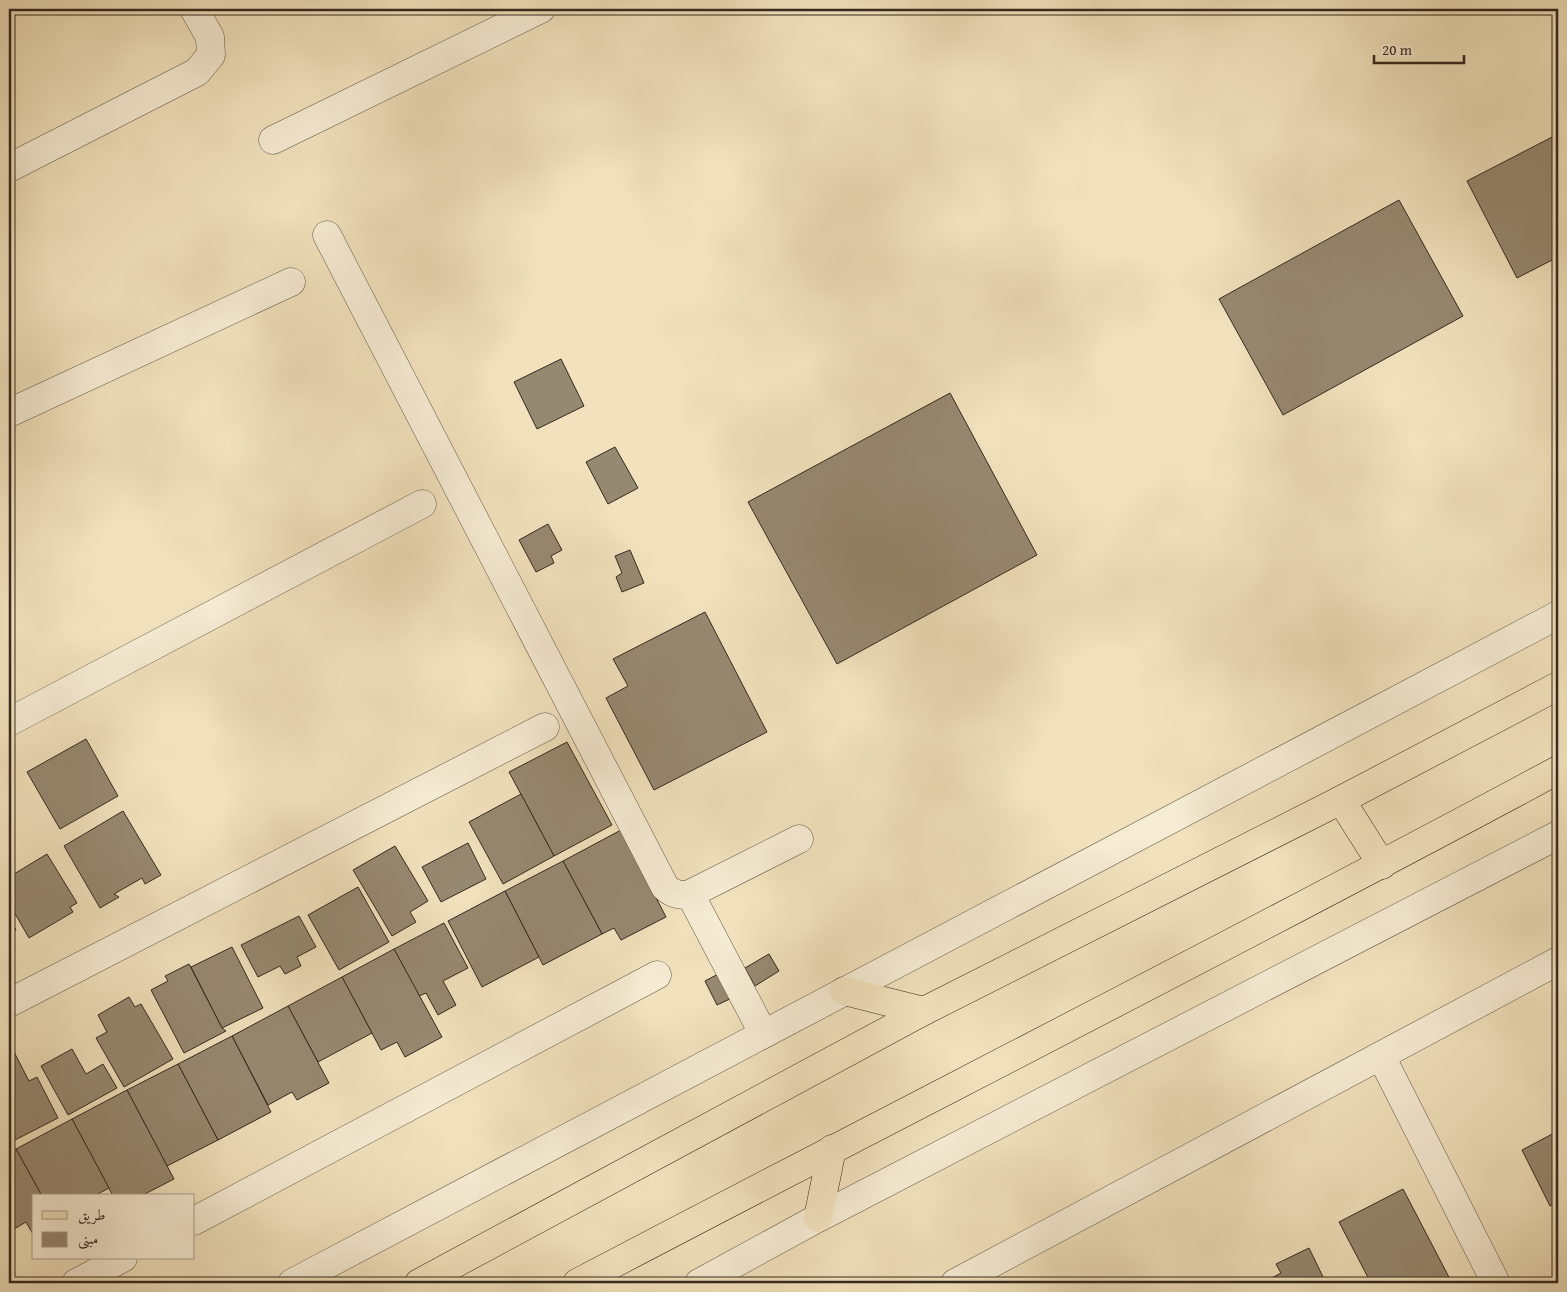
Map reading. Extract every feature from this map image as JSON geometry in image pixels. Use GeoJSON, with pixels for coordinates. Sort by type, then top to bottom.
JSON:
{"type":"FeatureCollection","features":[{"type":"Feature","properties":{"kind":"main road"},"geometry":{"type":"LineString","coordinates":[[419,1283],[924,1011],[1341,800],[1558,686]]}},
{"type":"Feature","properties":{"kind":"main road"},"geometry":{"type":"LineString","coordinates":[[577,1283],[1382,865],[1558,770]]}},
{"type":"Feature","properties":{"kind":"main road"},"geometry":{"type":"LineString","coordinates":[[1341,800],[1382,865]]}},
{"type":"Feature","properties":{"kind":"main road"},"geometry":{"type":"LineString","coordinates":[[844,991],[924,1011]]}},
{"type":"Feature","properties":{"kind":"main road"},"geometry":{"type":"LineString","coordinates":[[818,1218],[832,1149]]}},
{"type":"Feature","properties":{"kind":"street"},"geometry":{"type":"LineString","coordinates":[[9,168],[196,72],[211,55],[210,37],[194,9]]}},
{"type":"Feature","properties":{"kind":"street"},"geometry":{"type":"LineString","coordinates":[[273,140],[541,9]]}},
{"type":"Feature","properties":{"kind":"street"},"geometry":{"type":"LineString","coordinates":[[327,235],[665,887],[672,893],[681,896],[690,894],[799,838]]}},
{"type":"Feature","properties":{"kind":"street"},"geometry":{"type":"LineString","coordinates":[[9,413],[291,282]]}},
{"type":"Feature","properties":{"kind":"street"},"geometry":{"type":"LineString","coordinates":[[9,722],[422,504]]}},
{"type":"Feature","properties":{"kind":"street"},"geometry":{"type":"LineString","coordinates":[[292,1283],[1558,615]]}},
{"type":"Feature","properties":{"kind":"street"},"geometry":{"type":"LineString","coordinates":[[9,1003],[545,727]]}},
{"type":"Feature","properties":{"kind":"street"},"geometry":{"type":"LineString","coordinates":[[700,1283],[818,1218],[1558,835]]}},
{"type":"Feature","properties":{"kind":"street"},"geometry":{"type":"LineString","coordinates":[[690,894],[763,1033]]}},
{"type":"Feature","properties":{"kind":"street"},"geometry":{"type":"LineString","coordinates":[[955,1283],[1558,961]]}},
{"type":"Feature","properties":{"kind":"street"},"geometry":{"type":"LineString","coordinates":[[195,1220],[657,975]]}},
{"type":"Feature","properties":{"kind":"street"},"geometry":{"type":"LineString","coordinates":[[1381,1056],[1496,1283]]}},
{"type":"Feature","properties":{"kind":"street"},"geometry":{"type":"LineString","coordinates":[[76,1283],[119,1260]]}},
{"type":"Feature","properties":{"kind":"building"},"geometry":{"type":"Polygon","coordinates":[[[1558,134],[1558,257],[1517,278],[1467,181],[1558,134]]]}},
{"type":"Feature","properties":{"kind":"building"},"geometry":{"type":"Polygon","coordinates":[[[1399,200],[1463,316],[1283,415],[1219,299],[1399,200]]]}},
{"type":"Feature","properties":{"kind":"building"},"geometry":{"type":"Polygon","coordinates":[[[561,359],[584,406],[537,429],[514,382],[561,359]]]}},
{"type":"Feature","properties":{"kind":"building"},"geometry":{"type":"Polygon","coordinates":[[[950,393],[1037,555],[837,664],[748,502],[950,393]]]}},
{"type":"Feature","properties":{"kind":"building"},"geometry":{"type":"Polygon","coordinates":[[[615,447],[638,488],[608,504],[586,462],[615,447]]]}},
{"type":"Feature","properties":{"kind":"building"},"geometry":{"type":"Polygon","coordinates":[[[548,524],[562,550],[551,556],[554,563],[536,572],[519,540],[548,524]]]}},
{"type":"Feature","properties":{"kind":"building"},"geometry":{"type":"Polygon","coordinates":[[[630,550],[644,583],[622,592],[616,577],[622,573],[615,556],[630,550]]]}},
{"type":"Feature","properties":{"kind":"building"},"geometry":{"type":"Polygon","coordinates":[[[705,612],[767,732],[654,790],[606,698],[628,686],[613,659],[705,612]]]}},
{"type":"Feature","properties":{"kind":"building"},"geometry":{"type":"Polygon","coordinates":[[[86,739],[118,796],[60,829],[27,772],[86,739]]]}},
{"type":"Feature","properties":{"kind":"building"},"geometry":{"type":"Polygon","coordinates":[[[567,742],[612,825],[554,856],[509,772],[567,742]]]}},
{"type":"Feature","properties":{"kind":"building"},"geometry":{"type":"Polygon","coordinates":[[[521,794],[554,856],[503,884],[469,822],[521,794]]]}},
{"type":"Feature","properties":{"kind":"building"},"geometry":{"type":"Polygon","coordinates":[[[123,811],[161,875],[145,884],[142,878],[114,894],[119,897],[100,908],[64,846],[123,811]]]}},
{"type":"Feature","properties":{"kind":"building"},"geometry":{"type":"Polygon","coordinates":[[[621,830],[666,917],[621,940],[614,928],[602,934],[563,861],[621,830]]]}},
{"type":"Feature","properties":{"kind":"building"},"geometry":{"type":"Polygon","coordinates":[[[468,843],[486,879],[441,902],[422,867],[468,843]]]}},
{"type":"Feature","properties":{"kind":"building"},"geometry":{"type":"Polygon","coordinates":[[[395,846],[428,901],[410,912],[416,922],[392,936],[353,870],[395,846]]]}},
{"type":"Feature","properties":{"kind":"building"},"geometry":{"type":"Polygon","coordinates":[[[47,854],[77,903],[70,907],[73,912],[29,938],[9,903],[9,877],[47,854]]]}},
{"type":"Feature","properties":{"kind":"building"},"geometry":{"type":"Polygon","coordinates":[[[563,861],[602,934],[543,965],[505,891],[563,861]]]}},
{"type":"Feature","properties":{"kind":"building"},"geometry":{"type":"Polygon","coordinates":[[[358,887],[389,942],[339,970],[308,915],[358,887]]]}},
{"type":"Feature","properties":{"kind":"building"},"geometry":{"type":"Polygon","coordinates":[[[505,891],[539,957],[482,987],[448,921],[505,891]]]}},
{"type":"Feature","properties":{"kind":"building"},"geometry":{"type":"Polygon","coordinates":[[[9,916],[16,930],[9,933],[9,916]]]}},
{"type":"Feature","properties":{"kind":"building"},"geometry":{"type":"Polygon","coordinates":[[[299,916],[316,947],[297,957],[301,966],[285,974],[280,966],[258,977],[241,945],[299,916]]]}},
{"type":"Feature","properties":{"kind":"building"},"geometry":{"type":"Polygon","coordinates":[[[444,923],[468,968],[443,981],[456,1005],[438,1015],[426,993],[419,996],[394,949],[444,923]]]}},
{"type":"Feature","properties":{"kind":"building"},"geometry":{"type":"Polygon","coordinates":[[[232,947],[263,1008],[222,1028],[191,967],[232,947]]]}},
{"type":"Feature","properties":{"kind":"building"},"geometry":{"type":"Polygon","coordinates":[[[394,949],[442,1037],[405,1057],[397,1042],[381,1050],[342,977],[394,949]]]}},
{"type":"Feature","properties":{"kind":"building"},"geometry":{"type":"Polygon","coordinates":[[[769,954],[779,971],[755,986],[745,968],[769,954]]]}},
{"type":"Feature","properties":{"kind":"building"},"geometry":{"type":"Polygon","coordinates":[[[189,964],[222,1028],[226,1031],[184,1053],[151,990],[168,981],[165,976],[189,964]]]}},
{"type":"Feature","properties":{"kind":"building"},"geometry":{"type":"Polygon","coordinates":[[[722,972],[734,997],[717,1005],[705,981],[722,972]]]}},
{"type":"Feature","properties":{"kind":"building"},"geometry":{"type":"Polygon","coordinates":[[[342,977],[372,1033],[318,1062],[288,1006],[342,977]]]}},
{"type":"Feature","properties":{"kind":"building"},"geometry":{"type":"Polygon","coordinates":[[[129,997],[135,1007],[141,1004],[173,1059],[124,1087],[96,1038],[107,1032],[98,1015],[129,997]]]}},
{"type":"Feature","properties":{"kind":"building"},"geometry":{"type":"Polygon","coordinates":[[[288,1006],[329,1083],[297,1100],[292,1092],[268,1105],[232,1036],[288,1006]]]}},
{"type":"Feature","properties":{"kind":"building"},"geometry":{"type":"Polygon","coordinates":[[[232,1036],[271,1112],[218,1140],[178,1064],[232,1036]]]}},
{"type":"Feature","properties":{"kind":"building"},"geometry":{"type":"Polygon","coordinates":[[[72,1049],[86,1074],[103,1064],[117,1088],[68,1115],[41,1066],[72,1049]]]}},
{"type":"Feature","properties":{"kind":"building"},"geometry":{"type":"Polygon","coordinates":[[[13,1050],[29,1081],[37,1077],[58,1118],[15,1140],[9,1127],[9,1052],[13,1050]]]}},
{"type":"Feature","properties":{"kind":"building"},"geometry":{"type":"Polygon","coordinates":[[[178,1064],[218,1140],[167,1166],[127,1090],[178,1064]]]}},
{"type":"Feature","properties":{"kind":"building"},"geometry":{"type":"Polygon","coordinates":[[[127,1090],[174,1179],[145,1194],[112,1194],[72,1119],[127,1090]]]}},
{"type":"Feature","properties":{"kind":"building"},"geometry":{"type":"Polygon","coordinates":[[[72,1119],[109,1188],[98,1194],[41,1194],[16,1149],[72,1119]]]}},
{"type":"Feature","properties":{"kind":"building"},"geometry":{"type":"Polygon","coordinates":[[[1558,1131],[1558,1202],[1550,1206],[1522,1150],[1558,1131]]]}},
{"type":"Feature","properties":{"kind":"building"},"geometry":{"type":"Polygon","coordinates":[[[16,1149],[41,1194],[32,1194],[32,1232],[26,1222],[9,1232],[9,1153],[16,1149]]]}},
{"type":"Feature","properties":{"kind":"building"},"geometry":{"type":"Polygon","coordinates":[[[1403,1189],[1452,1283],[1371,1283],[1339,1222],[1403,1189]]]}},
{"type":"Feature","properties":{"kind":"building"},"geometry":{"type":"Polygon","coordinates":[[[1309,1248],[1326,1283],[1269,1283],[1268,1280],[1281,1273],[1276,1264],[1309,1248]]]}}]}
